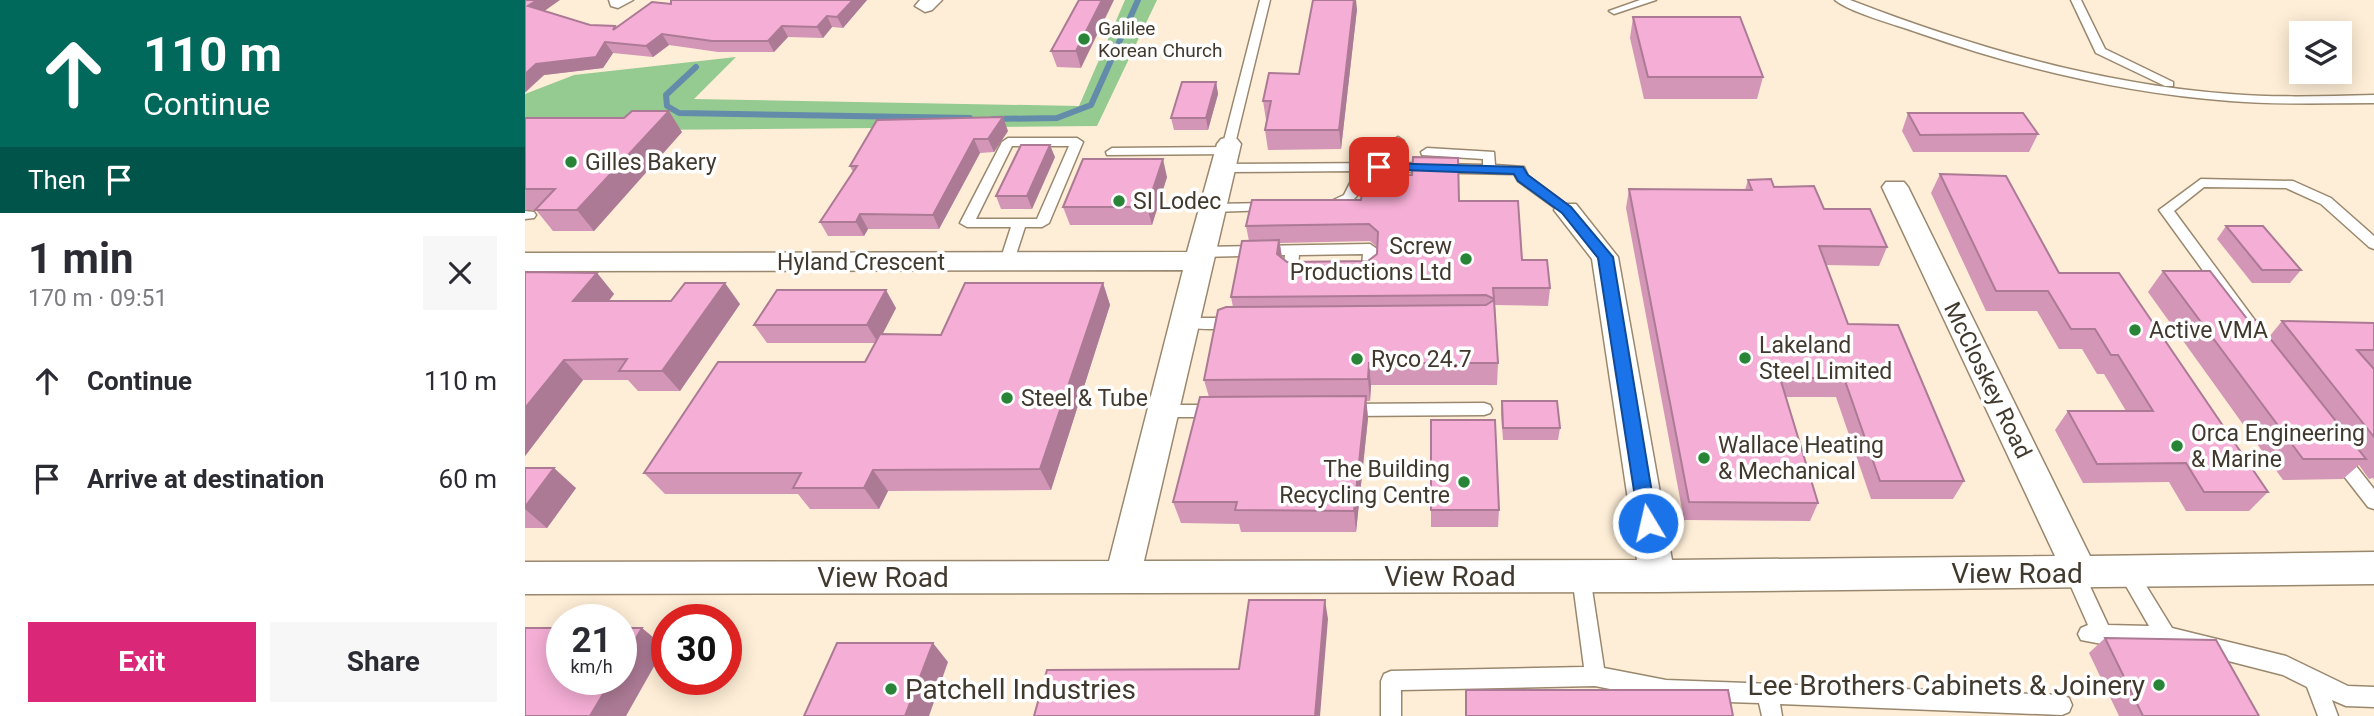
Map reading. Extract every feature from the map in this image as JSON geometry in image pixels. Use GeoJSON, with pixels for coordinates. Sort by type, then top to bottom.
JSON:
{"type":"FeatureCollection","features":[{"type":"Feature","properties":{"kind":"street"},"geometry":{"type":"LineString","coordinates":[[1123,576],[1186,323],[1199,257],[1227,154]]}},
{"type":"Feature","properties":{"kind":"street","name":"McCloskey Road"},"geometry":{"type":"LineString","coordinates":[[1895,187],[2078,573]]}},
{"type":"Feature","properties":{"kind":"street"},"geometry":{"type":"LineString","coordinates":[[1567,210],[1605,257],[1657,576]]}},
{"type":"Feature","properties":{"kind":"street","name":"Hyland Crescent"},"geometry":{"type":"LineString","coordinates":[[525,262],[1007,261],[1199,257]]}},
{"type":"Feature","properties":{"kind":"street","name":"View Road"},"geometry":{"type":"LineString","coordinates":[[525,578],[1657,576],[2374,568]]}},
{"type":"Feature","properties":{"kind":"lane"},"geometry":{"type":"LineString","coordinates":[[1227,154],[1265,0]]}},
{"type":"Feature","properties":{"kind":"lane"},"geometry":{"type":"LineString","coordinates":[[1614,11],[1651,0]]}},
{"type":"Feature","properties":{"kind":"lane"},"geometry":{"type":"LineString","coordinates":[[1840,0],[1967,45],[2106,80],[2231,98],[2374,99]]}},
{"type":"Feature","properties":{"kind":"lane"},"geometry":{"type":"LineString","coordinates":[[2076,0],[2100,51],[2184,91]]}},
{"type":"Feature","properties":{"kind":"lane"},"geometry":{"type":"LineString","coordinates":[[1395,167],[1398,141]]}},
{"type":"Feature","properties":{"kind":"lane"},"geometry":{"type":"LineString","coordinates":[[1008,142],[1076,142],[1042,223],[1020,223],[967,223],[1008,142]]}},
{"type":"Feature","properties":{"kind":"lane"},"geometry":{"type":"LineString","coordinates":[[1111,152],[1227,154],[1364,167],[1519,170],[1523,178],[1567,210]]}},
{"type":"Feature","properties":{"kind":"lane"},"geometry":{"type":"LineString","coordinates":[[1427,152],[1489,155],[1489,169]]}},
{"type":"Feature","properties":{"kind":"lane"},"geometry":{"type":"LineString","coordinates":[[1308,206],[1345,203],[1354,194],[1364,167]]}},
{"type":"Feature","properties":{"kind":"lane"},"geometry":{"type":"LineString","coordinates":[[2255,347],[2254,328],[2167,210],[2201,183],[2288,184],[2326,201],[2374,244]]}},
{"type":"Feature","properties":{"kind":"lane"},"geometry":{"type":"LineString","coordinates":[[1212,208],[1280,206]]}},
{"type":"Feature","properties":{"kind":"lane"},"geometry":{"type":"LineString","coordinates":[[1007,261],[1020,223]]}},
{"type":"Feature","properties":{"kind":"lane"},"geometry":{"type":"LineString","coordinates":[[1199,257],[1293,250],[1370,249],[1370,271],[1343,271]]}},
{"type":"Feature","properties":{"kind":"lane"},"geometry":{"type":"LineString","coordinates":[[1293,250],[1290,272],[1317,272]]}},
{"type":"Feature","properties":{"kind":"lane"},"geometry":{"type":"LineString","coordinates":[[1186,323],[1254,323]]}},
{"type":"Feature","properties":{"kind":"lane"},"geometry":{"type":"LineString","coordinates":[[1331,410],[1484,409]]}},
{"type":"Feature","properties":{"kind":"lane"},"geometry":{"type":"LineString","coordinates":[[1164,411],[1233,410]]}},
{"type":"Feature","properties":{"kind":"lane"},"geometry":{"type":"LineString","coordinates":[[2332,447],[2374,502]]}},
{"type":"Feature","properties":{"kind":"lane"},"geometry":{"type":"LineString","coordinates":[[2127,572],[2166,636]]}},
{"type":"Feature","properties":{"kind":"lane"},"geometry":{"type":"LineString","coordinates":[[2078,573],[2095,634],[2166,636],[2286,666],[2346,696],[2374,697]]}},
{"type":"Feature","properties":{"kind":"lane"},"geometry":{"type":"LineString","coordinates":[[1581,576],[1595,676]]}},
{"type":"Feature","properties":{"kind":"lane"},"geometry":{"type":"LineString","coordinates":[[1391,716],[1391,681],[1595,676],[1667,690],[2062,705]]}},
{"type":"Feature","properties":{"kind":"lane"},"geometry":{"type":"LineString","coordinates":[[2315,681],[2328,716]]}},
{"type":"Feature","properties":{"kind":"lane"},"geometry":{"type":"LineString","coordinates":[[1767,694],[1772,716]]}},
{"type":"Feature","properties":{"kind":"green space"},"geometry":{"type":"Polygon","coordinates":[[[1125,0],[1157,0],[1097,126],[525,131],[525,94],[574,75],[736,57],[694,99],[1079,106],[1125,0]]]}},
{"type":"Feature","properties":{"kind":"building"},"geometry":{"type":"Polygon","coordinates":[[[525,0],[537,0],[528,6],[590,25],[615,26],[613,30],[652,2],[671,4],[671,0],[853,0],[837,17],[827,16],[817,27],[782,26],[768,41],[712,41],[662,34],[646,46],[605,42],[596,57],[536,64],[525,74],[525,0]]]}},
{"type":"Feature","properties":{"kind":"building"},"geometry":{"type":"Polygon","coordinates":[[[1079,0],[1102,0],[1076,51],[1051,51],[1079,0]]]}},
{"type":"Feature","properties":{"kind":"building"},"geometry":{"type":"Polygon","coordinates":[[[1313,0],[1354,0],[1339,130],[1265,130],[1271,101],[1263,101],[1269,73],[1299,74],[1313,0]]]}},
{"type":"Feature","properties":{"kind":"building"},"geometry":{"type":"Polygon","coordinates":[[[1633,17],[1740,17],[1763,77],[1648,77],[1633,17]]]}},
{"type":"Feature","properties":{"kind":"building"},"geometry":{"type":"Polygon","coordinates":[[[1182,82],[1216,82],[1206,118],[1171,118],[1182,82]]]}},
{"type":"Feature","properties":{"kind":"building","name":"Gilles Bakery"},"geometry":{"type":"Polygon","coordinates":[[[632,111],[669,111],[577,210],[535,210],[555,189],[525,189],[525,118],[624,118],[632,111]]]}},
{"type":"Feature","properties":{"kind":"building"},"geometry":{"type":"Polygon","coordinates":[[[1908,113],[2023,113],[2038,134],[1920,135],[1908,113]]]}},
{"type":"Feature","properties":{"kind":"building"},"geometry":{"type":"Polygon","coordinates":[[[1003,117],[988,139],[974,139],[933,215],[860,214],[856,222],[820,222],[857,166],[850,166],[877,120],[1003,117]]]}},
{"type":"Feature","properties":{"kind":"building"},"geometry":{"type":"Polygon","coordinates":[[[1021,145],[1050,145],[1027,196],[996,196],[1021,145]]]}},
{"type":"Feature","properties":{"kind":"building"},"geometry":{"type":"Polygon","coordinates":[[[1413,157],[1458,158],[1459,201],[1518,201],[1522,260],[1547,260],[1550,288],[1493,288],[1494,299],[1486,295],[1231,297],[1242,241],[1279,240],[1277,254],[1287,262],[1368,261],[1377,254],[1378,232],[1369,224],[1246,226],[1252,200],[1361,200],[1364,175],[1412,175],[1413,157]]]}},
{"type":"Feature","properties":{"kind":"building"},"geometry":{"type":"Polygon","coordinates":[[[1083,159],[1163,159],[1147,207],[1063,207],[1083,159]]]}},
{"type":"Feature","properties":{"kind":"building"},"geometry":{"type":"Polygon","coordinates":[[[1940,174],[2006,176],[2059,273],[2119,273],[2268,492],[2204,492],[2186,463],[2097,464],[2068,411],[2153,411],[2118,355],[2111,355],[2095,329],[2071,329],[2048,291],[1996,291],[1940,174]]]}},
{"type":"Feature","properties":{"kind":"building"},"geometry":{"type":"Polygon","coordinates":[[[1771,179],[1774,187],[1814,186],[1824,209],[1870,209],[1887,247],[1819,246],[1848,324],[1898,325],[1964,481],[1880,481],[1844,378],[1780,378],[1818,503],[1689,502],[1629,189],[1752,190],[1748,180],[1771,179]]]}},
{"type":"Feature","properties":{"kind":"building"},"geometry":{"type":"Polygon","coordinates":[[[2226,226],[2263,226],[2301,270],[2262,270],[2226,226]]]}},
{"type":"Feature","properties":{"kind":"building"},"geometry":{"type":"Polygon","coordinates":[[[2163,271],[2210,271],[2248,320],[2263,320],[2265,332],[2366,459],[2303,459],[2163,271]]]}},
{"type":"Feature","properties":{"kind":"building"},"geometry":{"type":"Polygon","coordinates":[[[525,272],[597,273],[573,301],[671,301],[685,283],[725,283],[662,371],[619,371],[627,359],[564,360],[525,408],[525,272]]]}},
{"type":"Feature","properties":{"kind":"building"},"geometry":{"type":"Polygon","coordinates":[[[965,283],[1103,283],[1040,469],[873,470],[864,488],[793,488],[801,473],[644,473],[718,362],[865,362],[880,334],[941,335],[965,283]]]}},
{"type":"Feature","properties":{"kind":"building"},"geometry":{"type":"Polygon","coordinates":[[[777,290],[886,290],[867,325],[754,325],[777,290]]]}},
{"type":"Feature","properties":{"kind":"building"},"geometry":{"type":"Polygon","coordinates":[[[1494,300],[1498,363],[1369,363],[1368,379],[1204,380],[1218,310],[1226,307],[1486,305],[1494,300]]]}},
{"type":"Feature","properties":{"kind":"building"},"geometry":{"type":"Polygon","coordinates":[[[2282,321],[2374,323],[2374,350],[2357,350],[2374,369],[2374,437],[2282,321]]]}},
{"type":"Feature","properties":{"kind":"building"},"geometry":{"type":"Polygon","coordinates":[[[1366,396],[1354,511],[1235,510],[1237,502],[1173,502],[1200,397],[1366,396]]]}},
{"type":"Feature","properties":{"kind":"building"},"geometry":{"type":"Polygon","coordinates":[[[1502,401],[1557,401],[1560,428],[1503,428],[1502,401]]]}},
{"type":"Feature","properties":{"kind":"building","name":"The Building Recycling Centre"},"geometry":{"type":"Polygon","coordinates":[[[1431,420],[1495,420],[1499,510],[1431,510],[1431,420]]]}},
{"type":"Feature","properties":{"kind":"building"},"geometry":{"type":"Polygon","coordinates":[[[525,468],[554,468],[525,507],[525,468]]]}},
{"type":"Feature","properties":{"kind":"building"},"geometry":{"type":"Polygon","coordinates":[[[1249,600],[1325,600],[1315,716],[1034,716],[1047,670],[1239,669],[1249,600]]]}},
{"type":"Feature","properties":{"kind":"building"},"geometry":{"type":"Polygon","coordinates":[[[525,628],[546,628],[546,695],[602,695],[590,716],[525,716],[525,628]]]}},
{"type":"Feature","properties":{"kind":"building","name":"Lee Brothers Cabinets & Joinery"},"geometry":{"type":"Polygon","coordinates":[[[2105,638],[2216,640],[2259,716],[2143,716],[2105,638]]]}},
{"type":"Feature","properties":{"kind":"building"},"geometry":{"type":"Polygon","coordinates":[[[837,643],[933,643],[905,716],[804,716],[837,643]]]}},
{"type":"Feature","properties":{"kind":"building"},"geometry":{"type":"Polygon","coordinates":[[[1466,690],[1728,690],[1733,716],[1466,716],[1466,690]]]}},
{"type":"Feature","properties":{"kind":"waterway"},"geometry":{"type":"LineString","coordinates":[[993,119],[1057,118],[1091,105],[1138,0]]}},
{"type":"Feature","properties":{"kind":"waterway"},"geometry":{"type":"LineString","coordinates":[[696,67],[666,95],[667,106],[679,113],[970,118]]}},
{"type":"Feature","properties":{"kind":"place","name":"Galilee Korean Church"},"geometry":{"type":"Point","coordinates":[1084,39]}},
{"type":"Feature","properties":{"kind":"place","name":"Gilles Bakery"},"geometry":{"type":"Point","coordinates":[571,162]}},
{"type":"Feature","properties":{"kind":"place","name":"SI Lodec"},"geometry":{"type":"Point","coordinates":[1119,201]}},
{"type":"Feature","properties":{"kind":"place","name":"Screw Productions Ltd"},"geometry":{"type":"Point","coordinates":[1466,259]}},
{"type":"Feature","properties":{"kind":"place","name":"Active VMA"},"geometry":{"type":"Point","coordinates":[2135,330]}},
{"type":"Feature","properties":{"kind":"place","name":"Lakeland Steel Limited"},"geometry":{"type":"Point","coordinates":[1745,358]}},
{"type":"Feature","properties":{"kind":"place","name":"Ryco 24.7"},"geometry":{"type":"Point","coordinates":[1357,359]}},
{"type":"Feature","properties":{"kind":"place","name":"Steel & Tube"},"geometry":{"type":"Point","coordinates":[1007,398]}},
{"type":"Feature","properties":{"kind":"place","name":"Orca Engineering & Marine"},"geometry":{"type":"Point","coordinates":[2177,446]}},
{"type":"Feature","properties":{"kind":"place","name":"Wallace Heating & Mechanical"},"geometry":{"type":"Point","coordinates":[1704,458]}},
{"type":"Feature","properties":{"kind":"place","name":"The Building Recycling Centre"},"geometry":{"type":"Point","coordinates":[1464,482]}},
{"type":"Feature","properties":{"kind":"place","name":"Lee Brothers Cabinets & Joinery"},"geometry":{"type":"Point","coordinates":[2159,685]}},
{"type":"Feature","properties":{"kind":"place","name":"Patchell Industries"},"geometry":{"type":"Point","coordinates":[891,689]}},
{"type":"Feature","properties":{"kind":"route"},"geometry":{"type":"LineString","coordinates":[[1379,167],[1519,170],[1523,178],[1567,210],[1605,257],[1648,523]]}}]}
